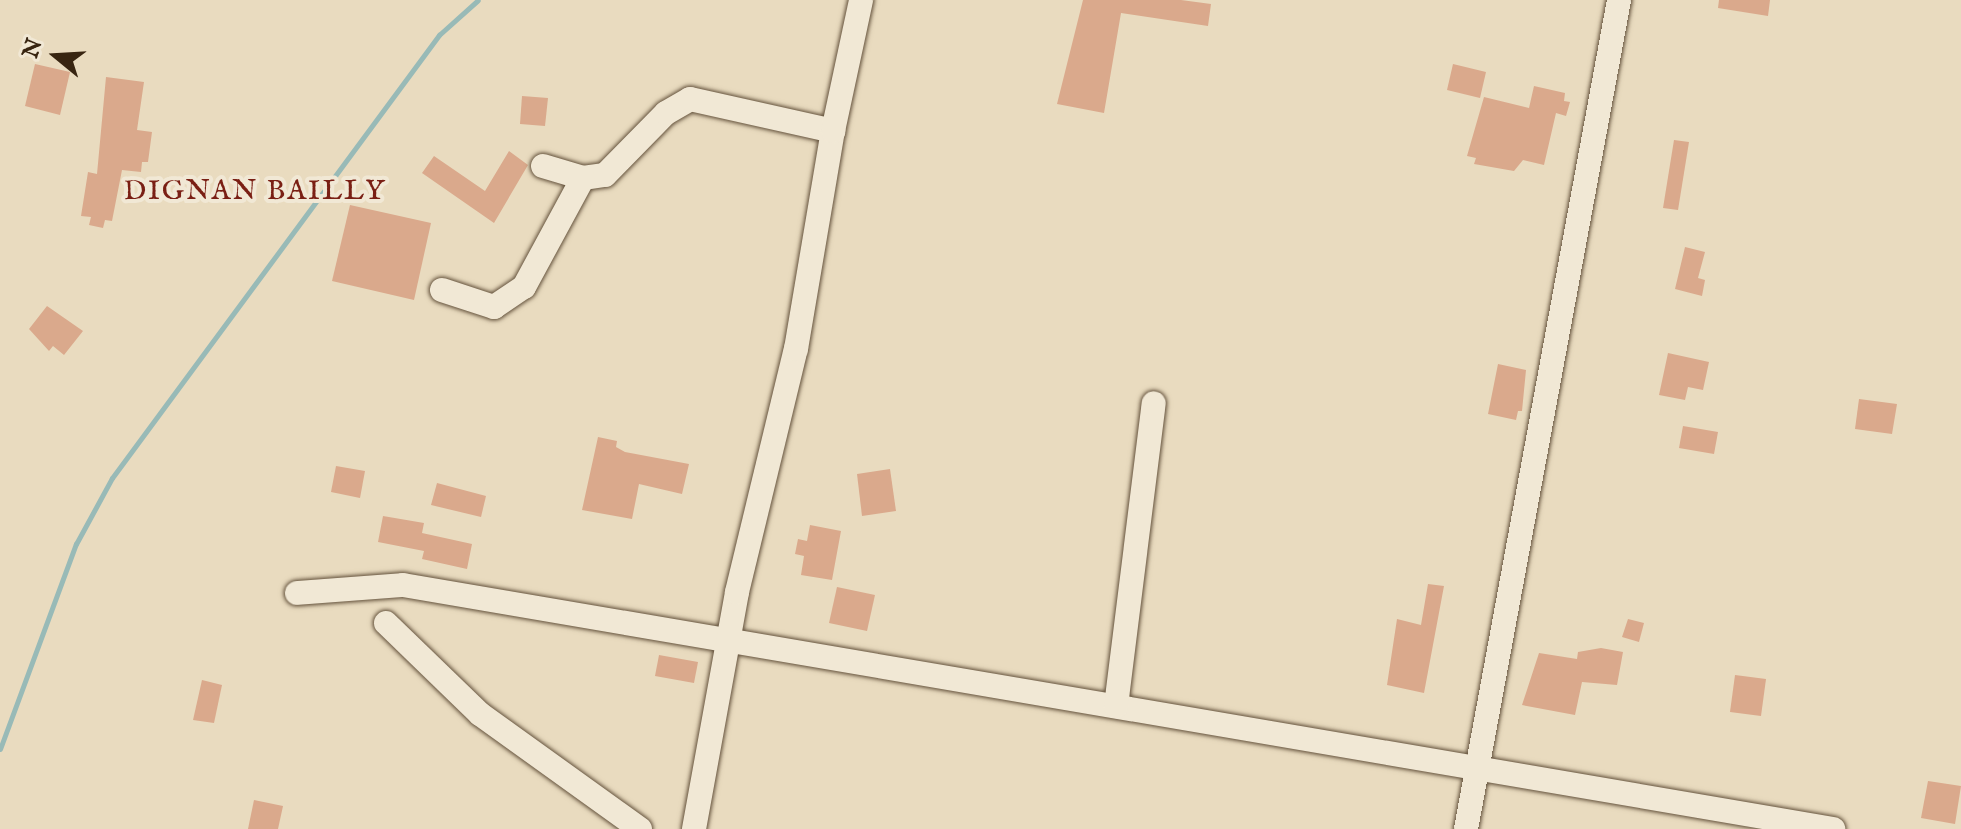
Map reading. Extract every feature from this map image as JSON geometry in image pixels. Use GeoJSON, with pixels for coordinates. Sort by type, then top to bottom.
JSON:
{"type":"FeatureCollection","features":[{"type":"Feature","properties":{"kind":"street"},"geometry":{"type":"LineString","coordinates":[[694,829],[728,640],[781,421],[833,131],[861,0]]}},
{"type":"Feature","properties":{"kind":"street"},"geometry":{"type":"LineString","coordinates":[[1466,829],[1480,772],[1619,0]]}},
{"type":"Feature","properties":{"kind":"street"},"geometry":{"type":"LineString","coordinates":[[543,166],[583,178],[605,175],[666,113],[690,99],[833,131]]}},
{"type":"Feature","properties":{"kind":"street"},"geometry":{"type":"LineString","coordinates":[[442,290],[494,307],[524,287],[583,178]]}},
{"type":"Feature","properties":{"kind":"street"},"geometry":{"type":"LineString","coordinates":[[1116,706],[1154,403]]}},
{"type":"Feature","properties":{"kind":"street"},"geometry":{"type":"LineString","coordinates":[[297,593],[403,585],[1116,706],[1480,772],[1833,829]]}},
{"type":"Feature","properties":{"kind":"street"},"geometry":{"type":"LineString","coordinates":[[386,623],[480,714],[640,829]]}},
{"type":"Feature","properties":{"kind":"building"},"geometry":{"type":"Polygon","coordinates":[[[1083,0],[1181,0],[1211,4],[1208,26],[1121,13],[1104,113],[1057,104],[1083,0]]]}},
{"type":"Feature","properties":{"kind":"building"},"geometry":{"type":"Polygon","coordinates":[[[1719,0],[1770,0],[1768,16],[1718,8],[1719,0]]]}},
{"type":"Feature","properties":{"kind":"building"},"geometry":{"type":"Polygon","coordinates":[[[35,64],[70,72],[60,115],[25,106],[35,64]]]}},
{"type":"Feature","properties":{"kind":"building"},"geometry":{"type":"Polygon","coordinates":[[[1453,64],[1486,72],[1480,98],[1447,90],[1453,64]]]}},
{"type":"Feature","properties":{"kind":"building"},"geometry":{"type":"Polygon","coordinates":[[[106,77],[144,82],[137,130],[152,132],[148,162],[142,162],[141,172],[122,170],[112,221],[105,220],[103,228],[89,225],[91,217],[81,216],[88,172],[97,174],[106,77]]]}},
{"type":"Feature","properties":{"kind":"building"},"geometry":{"type":"Polygon","coordinates":[[[1534,86],[1565,93],[1564,101],[1570,102],[1566,116],[1556,113],[1544,165],[1523,160],[1514,171],[1474,164],[1476,158],[1467,156],[1484,97],[1529,108],[1534,86]]]}},
{"type":"Feature","properties":{"kind":"building"},"geometry":{"type":"Polygon","coordinates":[[[522,96],[548,98],[545,126],[520,124],[522,96]]]}},
{"type":"Feature","properties":{"kind":"building"},"geometry":{"type":"Polygon","coordinates":[[[1674,140],[1689,142],[1678,210],[1663,208],[1674,140]]]}},
{"type":"Feature","properties":{"kind":"building"},"geometry":{"type":"Polygon","coordinates":[[[509,151],[528,165],[494,223],[422,173],[434,156],[485,191],[509,151]]]}},
{"type":"Feature","properties":{"kind":"building"},"geometry":{"type":"Polygon","coordinates":[[[350,205],[431,223],[414,300],[332,281],[350,205]]]}},
{"type":"Feature","properties":{"kind":"building"},"geometry":{"type":"Polygon","coordinates":[[[1685,247],[1705,252],[1698,278],[1705,280],[1702,296],[1675,289],[1685,247]]]}},
{"type":"Feature","properties":{"kind":"building"},"geometry":{"type":"Polygon","coordinates":[[[47,306],[83,331],[64,355],[53,346],[49,351],[29,329],[47,306]]]}},
{"type":"Feature","properties":{"kind":"building"},"geometry":{"type":"Polygon","coordinates":[[[1668,353],[1709,362],[1703,390],[1688,387],[1685,400],[1659,395],[1668,353]]]}},
{"type":"Feature","properties":{"kind":"building"},"geometry":{"type":"Polygon","coordinates":[[[1498,364],[1526,370],[1522,411],[1518,411],[1516,420],[1488,414],[1498,364]]]}},
{"type":"Feature","properties":{"kind":"building"},"geometry":{"type":"Polygon","coordinates":[[[1859,399],[1897,404],[1892,434],[1855,429],[1859,399]]]}},
{"type":"Feature","properties":{"kind":"building"},"geometry":{"type":"Polygon","coordinates":[[[1683,426],[1718,432],[1714,454],[1679,448],[1683,426]]]}},
{"type":"Feature","properties":{"kind":"building"},"geometry":{"type":"Polygon","coordinates":[[[598,437],[617,441],[616,447],[625,452],[689,464],[682,494],[639,484],[632,519],[582,510],[598,437]]]}},
{"type":"Feature","properties":{"kind":"building"},"geometry":{"type":"Polygon","coordinates":[[[336,466],[365,471],[360,498],[331,492],[336,466]]]}},
{"type":"Feature","properties":{"kind":"building"},"geometry":{"type":"Polygon","coordinates":[[[890,469],[896,511],[862,516],[857,474],[890,469]]]}},
{"type":"Feature","properties":{"kind":"building"},"geometry":{"type":"Polygon","coordinates":[[[437,483],[486,496],[481,517],[431,505],[437,483]]]}},
{"type":"Feature","properties":{"kind":"building"},"geometry":{"type":"Polygon","coordinates":[[[383,516],[424,523],[422,533],[472,544],[467,569],[422,559],[424,551],[378,542],[383,516]]]}},
{"type":"Feature","properties":{"kind":"building"},"geometry":{"type":"Polygon","coordinates":[[[810,525],[841,531],[832,580],[801,575],[804,556],[795,554],[798,539],[807,541],[810,525]]]}},
{"type":"Feature","properties":{"kind":"building"},"geometry":{"type":"Polygon","coordinates":[[[1428,584],[1444,586],[1424,693],[1387,685],[1397,619],[1421,625],[1428,584]]]}},
{"type":"Feature","properties":{"kind":"building"},"geometry":{"type":"Polygon","coordinates":[[[837,587],[875,595],[867,631],[829,623],[837,587]]]}},
{"type":"Feature","properties":{"kind":"building"},"geometry":{"type":"Polygon","coordinates":[[[1628,619],[1644,623],[1639,642],[1622,637],[1628,619]]]}},
{"type":"Feature","properties":{"kind":"building"},"geometry":{"type":"Polygon","coordinates":[[[1601,648],[1623,652],[1617,685],[1582,682],[1575,715],[1522,705],[1539,653],[1577,659],[1578,652],[1601,648]]]}},
{"type":"Feature","properties":{"kind":"building"},"geometry":{"type":"Polygon","coordinates":[[[659,655],[698,662],[694,683],[655,676],[659,655]]]}},
{"type":"Feature","properties":{"kind":"building"},"geometry":{"type":"Polygon","coordinates":[[[1735,675],[1766,679],[1761,716],[1730,712],[1735,675]]]}},
{"type":"Feature","properties":{"kind":"building"},"geometry":{"type":"Polygon","coordinates":[[[202,680],[222,685],[214,723],[193,720],[202,680]]]}},
{"type":"Feature","properties":{"kind":"building"},"geometry":{"type":"Polygon","coordinates":[[[1928,781],[1961,786],[1955,824],[1921,818],[1928,781]]]}},
{"type":"Feature","properties":{"kind":"building"},"geometry":{"type":"Polygon","coordinates":[[[254,800],[283,806],[278,829],[248,829],[254,800]]]}},
{"type":"Feature","properties":{"kind":"waterway"},"geometry":{"type":"LineString","coordinates":[[0,749],[76,544],[112,478],[439,35],[478,0]]}},
{"type":"Feature","properties":{"kind":"district","name":"DIGNAN BAILLY"},"geometry":{"type":"Point","coordinates":[255,192]}}]}
